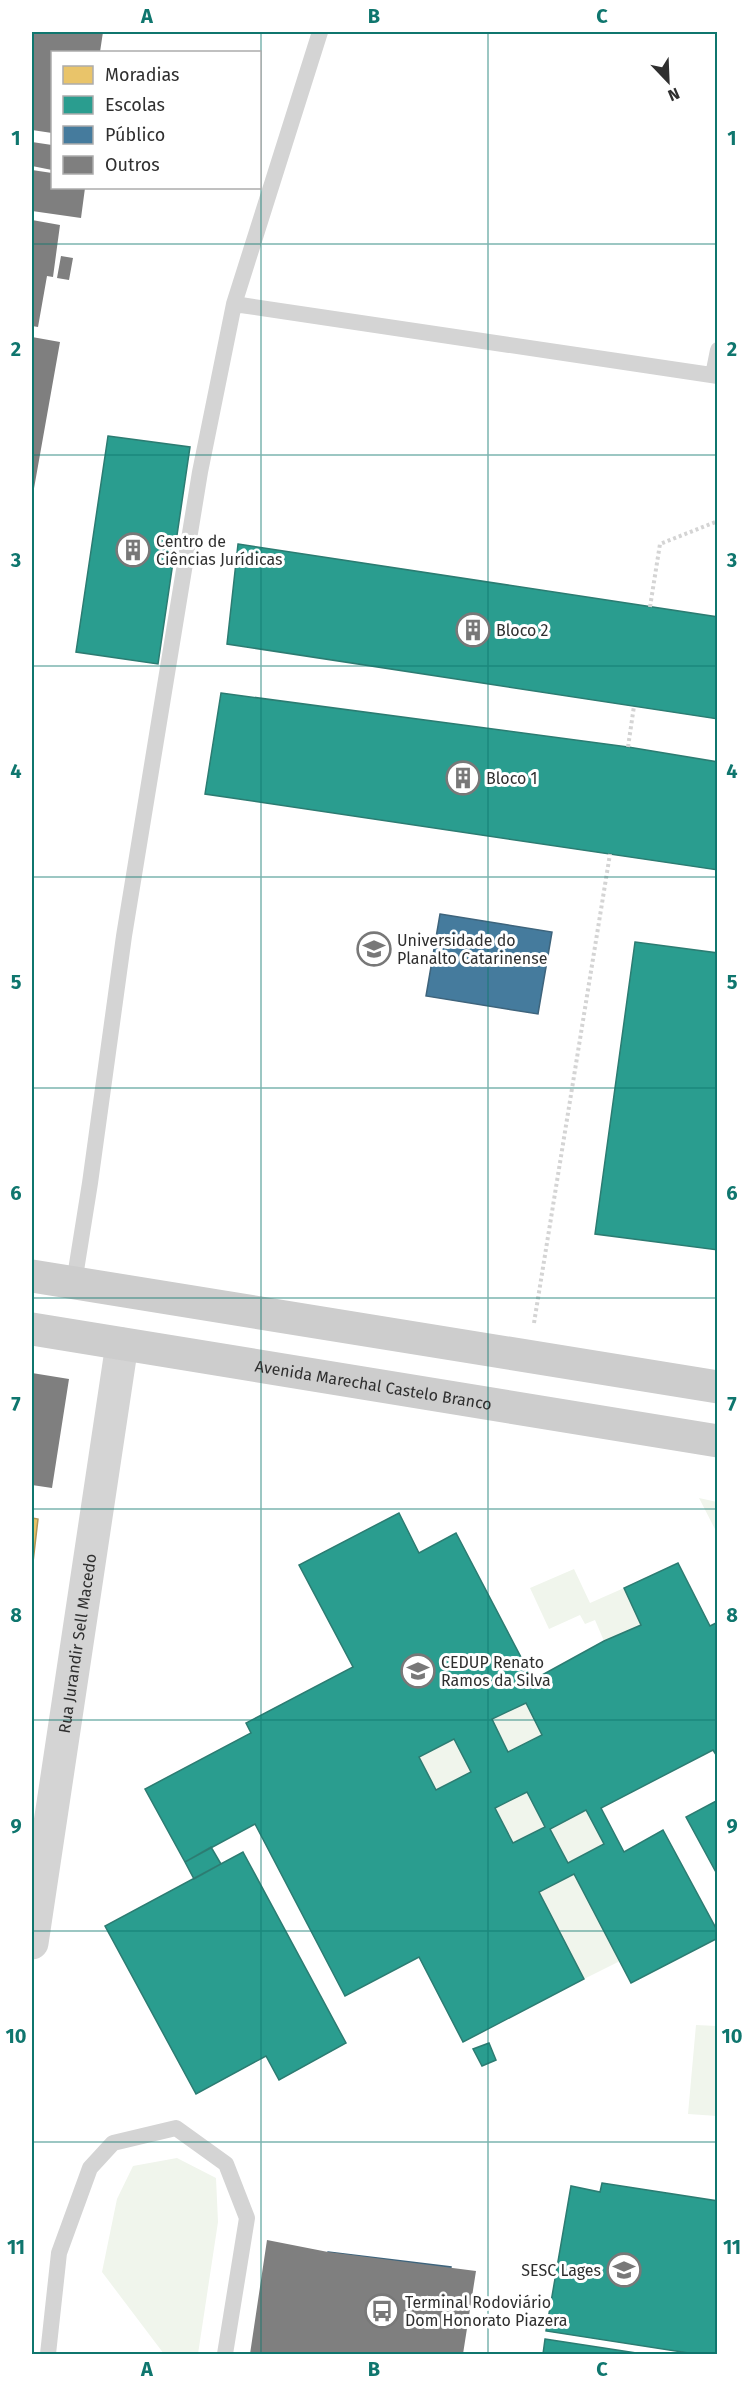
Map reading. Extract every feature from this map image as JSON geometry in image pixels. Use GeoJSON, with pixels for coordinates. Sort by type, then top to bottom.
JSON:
{"type":"FeatureCollection","features":[{"type":"Feature","properties":{"kind":"main road"},"geometry":{"type":"LineString","coordinates":[[32,1276],[717,1388]]}},
{"type":"Feature","properties":{"kind":"main road","name":"Avenida Marechal Castelo Branco"},"geometry":{"type":"LineString","coordinates":[[32,1329],[717,1441]]}},
{"type":"Feature","properties":{"kind":"street","name":"Rua Jurandir Sell Macedo"},"geometry":{"type":"LineString","coordinates":[[32,1943],[122,1344]]}},
{"type":"Feature","properties":{"kind":"lane"},"geometry":{"type":"LineString","coordinates":[[74,1283],[126,925],[200,472],[234,304],[320,32]]}},
{"type":"Feature","properties":{"kind":"lane"},"geometry":{"type":"LineString","coordinates":[[234,304],[715,376],[717,350]]}},
{"type":"Feature","properties":{"kind":"lane"},"geometry":{"type":"LineString","coordinates":[[48,2355],[59,2253],[90,2168],[113,2143],[176,2128],[226,2164],[247,2218],[225,2355]]}},
{"type":"Feature","properties":{"kind":"path"},"geometry":{"type":"LineString","coordinates":[[650,607],[660,544],[717,521]]}},
{"type":"Feature","properties":{"kind":"path"},"geometry":{"type":"LineString","coordinates":[[628,747],[634,706]]}},
{"type":"Feature","properties":{"kind":"path"},"geometry":{"type":"LineString","coordinates":[[529,1357],[610,854]]}},
{"type":"Feature","properties":{"kind":"shaded area"},"geometry":{"type":"Polygon","coordinates":[[[699,1498],[717,1502],[717,1533],[699,1498]]]}},
{"type":"Feature","properties":{"kind":"shaded area"},"geometry":{"type":"Polygon","coordinates":[[[574,1569],[590,1603],[624,1588],[641,1625],[604,1641],[595,1620],[585,1624],[580,1615],[549,1629],[530,1588],[574,1569]]]}},
{"type":"Feature","properties":{"kind":"shaded area"},"geometry":{"type":"Polygon","coordinates":[[[526,1703],[542,1735],[508,1752],[492,1719],[526,1703]]]}},
{"type":"Feature","properties":{"kind":"shaded area"},"geometry":{"type":"Polygon","coordinates":[[[454,1739],[471,1772],[436,1790],[419,1757],[454,1739]]]}},
{"type":"Feature","properties":{"kind":"shaded area"},"geometry":{"type":"Polygon","coordinates":[[[527,1792],[545,1827],[513,1843],[495,1808],[527,1792]]]}},
{"type":"Feature","properties":{"kind":"shaded area"},"geometry":{"type":"Polygon","coordinates":[[[586,1810],[604,1844],[568,1863],[550,1829],[586,1810]]]}},
{"type":"Feature","properties":{"kind":"shaded area"},"geometry":{"type":"Polygon","coordinates":[[[574,1874],[620,1961],[584,1979],[539,1892],[574,1874]]]}},
{"type":"Feature","properties":{"kind":"shaded area"},"geometry":{"type":"Polygon","coordinates":[[[696,2025],[717,2026],[717,2116],[688,2114],[696,2025]]]}},
{"type":"Feature","properties":{"kind":"shaded area"},"geometry":{"type":"Polygon","coordinates":[[[177,2158],[216,2178],[218,2222],[198,2354],[164,2354],[102,2272],[117,2199],[133,2166],[177,2158]]]}},
{"type":"Feature","properties":{"kind":"building: Moradias"},"geometry":{"type":"Polygon","coordinates":[[[32,1518],[38,1519],[33,1562],[32,1561],[32,1518]]]}},
{"type":"Feature","properties":{"kind":"building: Escolas","name":"Centro de Ciências Jurídicas"},"geometry":{"type":"Polygon","coordinates":[[[108,436],[190,447],[158,664],[76,652],[108,436]]]}},
{"type":"Feature","properties":{"kind":"building: Escolas","name":"Bloco 2"},"geometry":{"type":"Polygon","coordinates":[[[238,544],[718,617],[718,719],[227,644],[238,544]]]}},
{"type":"Feature","properties":{"kind":"building: Escolas","name":"Bloco 1"},"geometry":{"type":"Polygon","coordinates":[[[221,693],[628,747],[718,762],[718,870],[205,794],[221,693]]]}},
{"type":"Feature","properties":{"kind":"building: Escolas"},"geometry":{"type":"Polygon","coordinates":[[[635,942],[718,953],[718,1250],[595,1234],[635,942]]]}},
{"type":"Feature","properties":{"kind":"building: Escolas"},"geometry":{"type":"Polygon","coordinates":[[[399,1513],[419,1553],[456,1533],[533,1680],[604,1641],[641,1625],[624,1588],[678,1563],[710,1626],[718,1622],[718,1758],[713,1750],[601,1808],[624,1852],[663,1830],[718,1932],[718,1938],[631,1983],[574,1874],[539,1892],[584,1979],[463,2042],[419,1957],[345,1996],[255,1824],[185,1862],[145,1789],[251,1733],[246,1723],[353,1667],[299,1565],[399,1513]],[[526,1703],[492,1719],[508,1752],[542,1735],[526,1703]],[[454,1739],[419,1757],[436,1790],[471,1772],[454,1739]],[[527,1792],[495,1808],[513,1843],[545,1827],[527,1792]],[[586,1810],[550,1829],[568,1863],[604,1844],[586,1810]]]}},
{"type":"Feature","properties":{"kind":"building: Escolas"},"geometry":{"type":"Polygon","coordinates":[[[718,1800],[718,1876],[686,1817],[718,1800]]]}},
{"type":"Feature","properties":{"kind":"building: Escolas"},"geometry":{"type":"Polygon","coordinates":[[[211,1847],[221,1864],[194,1879],[185,1862],[211,1847]]]}},
{"type":"Feature","properties":{"kind":"building: Escolas"},"geometry":{"type":"Polygon","coordinates":[[[243,1852],[346,2043],[279,2080],[266,2056],[196,2094],[105,1926],[243,1852]]]}},
{"type":"Feature","properties":{"kind":"building: Escolas"},"geometry":{"type":"Polygon","coordinates":[[[489,2043],[496,2060],[482,2066],[473,2049],[489,2043]]]}},
{"type":"Feature","properties":{"kind":"building: Escolas","name":"SESC Lages"},"geometry":{"type":"Polygon","coordinates":[[[602,2183],[718,2201],[718,2354],[695,2354],[546,2331],[571,2186],[600,2192],[602,2183]]]}},
{"type":"Feature","properties":{"kind":"building: Escolas"},"geometry":{"type":"Polygon","coordinates":[[[545,2339],[643,2354],[543,2354],[545,2339]]]}},
{"type":"Feature","properties":{"kind":"building: Público"},"geometry":{"type":"Polygon","coordinates":[[[440,914],[552,932],[538,1014],[426,996],[440,914]]]}},
{"type":"Feature","properties":{"kind":"building: Público","name":"Terminal Rodoviário Dom Honorato Piazera"},"geometry":{"type":"Polygon","coordinates":[[[328,2252],[451,2267],[437,2354],[313,2354],[328,2252]]]}},
{"type":"Feature","properties":{"kind":"building: Outros"},"geometry":{"type":"Polygon","coordinates":[[[32,32],[103,32],[100,51],[51,51],[51,133],[32,130],[32,32]]]}},
{"type":"Feature","properties":{"kind":"building: Outros"},"geometry":{"type":"Polygon","coordinates":[[[32,142],[51,145],[51,170],[32,166],[32,142]]]}},
{"type":"Feature","properties":{"kind":"building: Outros"},"geometry":{"type":"Polygon","coordinates":[[[32,170],[51,173],[51,189],[85,189],[81,218],[32,211],[32,170]]]}},
{"type":"Feature","properties":{"kind":"building: Outros"},"geometry":{"type":"Polygon","coordinates":[[[32,220],[60,225],[53,277],[47,276],[38,327],[32,326],[32,220]]]}},
{"type":"Feature","properties":{"kind":"building: Outros"},"geometry":{"type":"Polygon","coordinates":[[[61,256],[73,258],[69,280],[57,278],[61,256]]]}},
{"type":"Feature","properties":{"kind":"building: Outros"},"geometry":{"type":"Polygon","coordinates":[[[32,337],[60,342],[33,494],[32,494],[32,337]]]}},
{"type":"Feature","properties":{"kind":"building: Outros"},"geometry":{"type":"Polygon","coordinates":[[[32,1373],[69,1379],[52,1488],[32,1485],[32,1373]]]}},
{"type":"Feature","properties":{"kind":"building: Outros"},"geometry":{"type":"Polygon","coordinates":[[[267,2240],[328,2252],[476,2271],[463,2354],[250,2354],[267,2240]]]}},
{"type":"Feature","properties":{"kind":"place","name":"Centro de Ciências Jurídicas"},"geometry":{"type":"Point","coordinates":[133,550]}},
{"type":"Feature","properties":{"kind":"place","name":"Bloco 2"},"geometry":{"type":"Point","coordinates":[473,630]}},
{"type":"Feature","properties":{"kind":"place","name":"Bloco 1"},"geometry":{"type":"Point","coordinates":[463,778]}},
{"type":"Feature","properties":{"kind":"place","name":"Universidade do Planalto Catarinense"},"geometry":{"type":"Point","coordinates":[374,949]}},
{"type":"Feature","properties":{"kind":"place","name":"CEDUP Renato Ramos da Silva"},"geometry":{"type":"Point","coordinates":[418,1671]}},
{"type":"Feature","properties":{"kind":"place","name":"SESC Lages"},"geometry":{"type":"Point","coordinates":[624,2270]}},
{"type":"Feature","properties":{"kind":"place","name":"Terminal Rodoviário Dom Honorato Piazera"},"geometry":{"type":"Point","coordinates":[382,2311]}}]}
